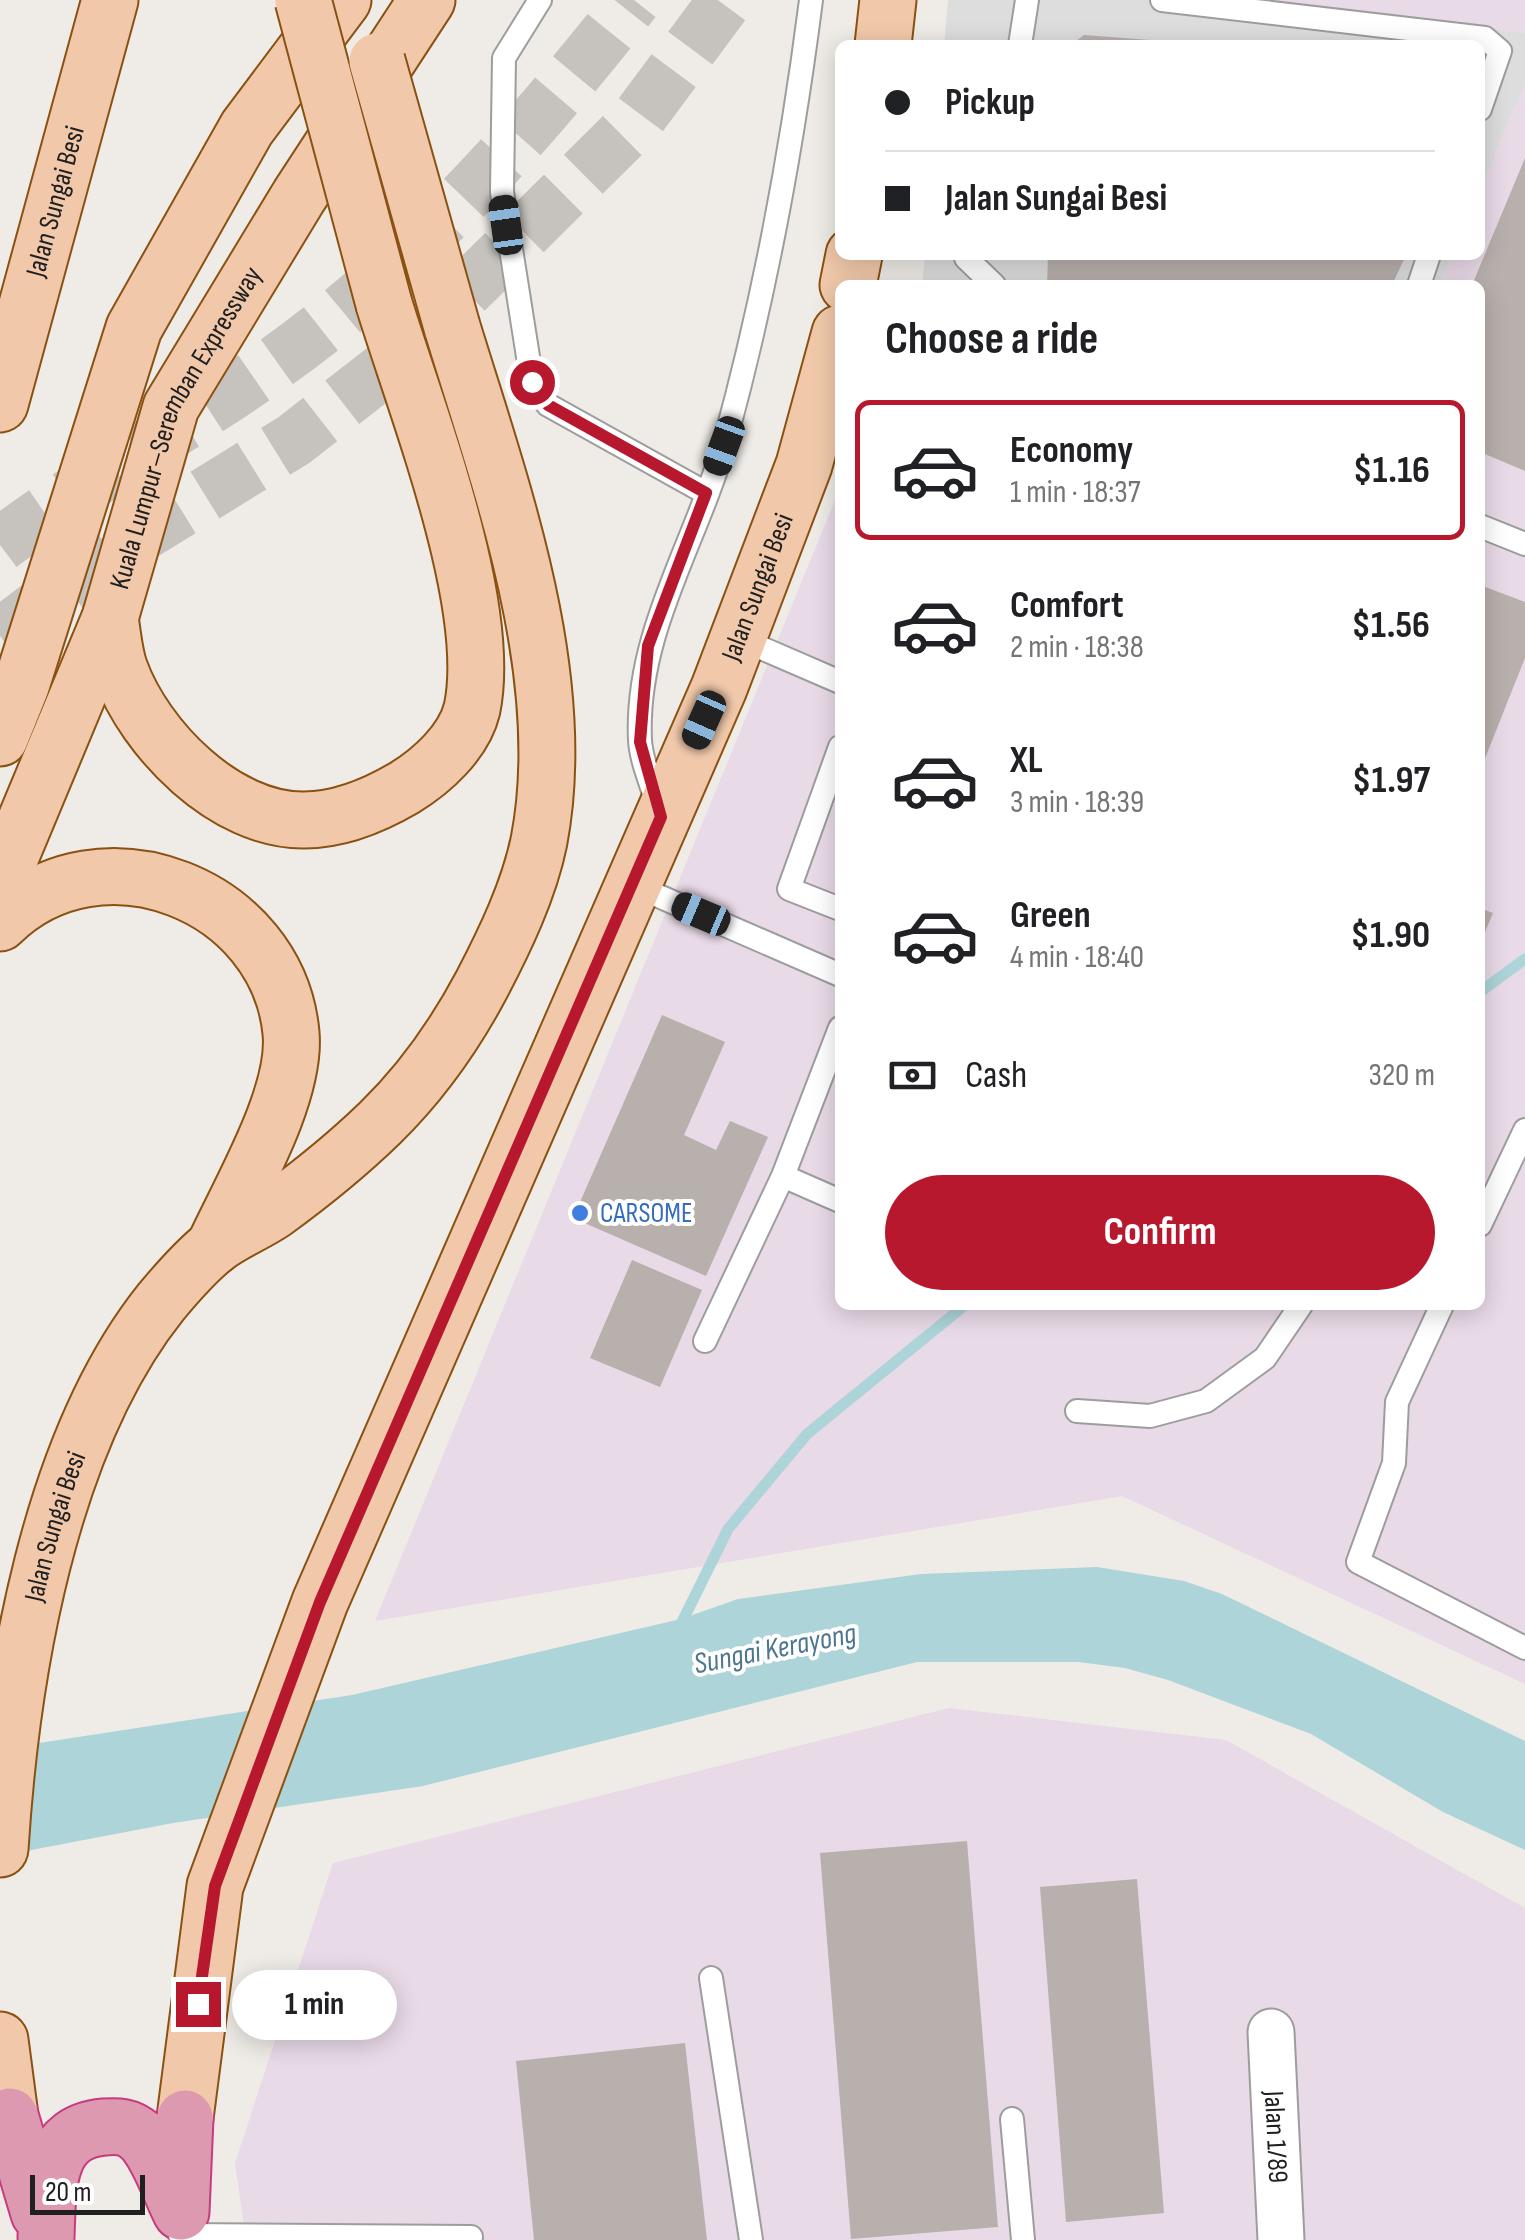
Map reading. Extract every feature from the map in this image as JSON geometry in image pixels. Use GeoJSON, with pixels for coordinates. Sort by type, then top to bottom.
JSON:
{"type":"FeatureCollection","features":[{"type":"Feature","properties":{"kind":"highway"},"geometry":{"type":"LineString","coordinates":[[10,2116],[46,2238]]}},
{"type":"Feature","properties":{"kind":"highway","name":"Jalan Sungai Besi"},"geometry":{"type":"LineString","coordinates":[[181,2229],[186,2118]]}},
{"type":"Feature","properties":{"kind":"highway"},"geometry":{"type":"LineString","coordinates":[[46,2238],[53,2158],[64,2142],[92,2128],[122,2126],[143,2138],[181,2229]]}},
{"type":"Feature","properties":{"kind":"main road","name":"Jalan Sungai Besi"},"geometry":{"type":"LineString","coordinates":[[0,404],[110,0]]}},
{"type":"Feature","properties":{"kind":"main road"},"geometry":{"type":"LineString","coordinates":[[110,618],[118,668],[157,740],[221,791],[264,813],[303,820],[340,815],[382,801],[421,778],[454,746],[471,712],[476,654],[469,592],[384,304],[304,0]]}},
{"type":"Feature","properties":{"kind":"main road"},"geometry":{"type":"LineString","coordinates":[[0,738],[21,686],[134,328],[247,128],[343,0]]}},
{"type":"Feature","properties":{"kind":"main road"},"geometry":{"type":"LineString","coordinates":[[214,1246],[270,1214],[339,1161],[384,1120],[427,1070],[464,1018],[506,939],[539,842],[547,760],[531,612],[493,461],[356,0]]}},
{"type":"Feature","properties":{"kind":"main road"},"geometry":{"type":"LineString","coordinates":[[368,0],[377,61]]}},
{"type":"Feature","properties":{"kind":"main road","name":"Kuala Lumpur–Seremban Expressway"},"geometry":{"type":"LineString","coordinates":[[0,882],[110,618],[171,407],[299,196],[428,0]]}},
{"type":"Feature","properties":{"kind":"main road"},"geometry":{"type":"LineString","coordinates":[[884,40],[888,0]]}},
{"type":"Feature","properties":{"kind":"main road","name":"Jalan Sungai Besi"},"geometry":{"type":"LineString","coordinates":[[186,2118],[215,1886],[320,1602],[738,638],[804,465],[835,351]]}},
{"type":"Feature","properties":{"kind":"main road"},"geometry":{"type":"LineString","coordinates":[[0,923],[24,899],[72,879],[125,876],[193,893],[235,920],[268,959],[283,994],[292,1036],[282,1091],[214,1246]]}},
{"type":"Feature","properties":{"kind":"main road","name":"Jalan Sungai Besi"},"geometry":{"type":"LineString","coordinates":[[0,1849],[24,1639],[73,1472],[114,1375],[160,1303],[214,1246]]}},
{"type":"Feature","properties":{"kind":"main road"},"geometry":{"type":"LineString","coordinates":[[0,2040],[10,2116]]}},
{"type":"Feature","properties":{"kind":"street","name":"Jalan 1/89"},"geometry":{"type":"LineString","coordinates":[[1271,2032],[1281,2240]]}},
{"type":"Feature","properties":{"kind":"lane"},"geometry":{"type":"LineString","coordinates":[[540,0],[504,58],[502,192],[532,382],[548,405],[706,493]]}},
{"type":"Feature","properties":{"kind":"lane"},"geometry":{"type":"LineString","coordinates":[[661,817],[640,742],[648,646],[724,446],[769,264],[811,0]]}},
{"type":"Feature","properties":{"kind":"lane"},"geometry":{"type":"LineString","coordinates":[[1021,40],[1027,0]]}},
{"type":"Feature","properties":{"kind":"lane"},"geometry":{"type":"LineString","coordinates":[[1162,0],[1485,38],[1500,51],[1485,94]]}},
{"type":"Feature","properties":{"kind":"lane"},"geometry":{"type":"LineString","coordinates":[[966,260],[988,280]]}},
{"type":"Feature","properties":{"kind":"lane"},"geometry":{"type":"LineString","coordinates":[[1485,528],[1525,544]]}},
{"type":"Feature","properties":{"kind":"lane"},"geometry":{"type":"LineString","coordinates":[[738,638],[835,680]]}},
{"type":"Feature","properties":{"kind":"lane"},"geometry":{"type":"LineString","coordinates":[[835,761],[789,888],[835,907]]}},
{"type":"Feature","properties":{"kind":"lane"},"geometry":{"type":"LineString","coordinates":[[631,884],[835,972]]}},
{"type":"Feature","properties":{"kind":"lane"},"geometry":{"type":"LineString","coordinates":[[704,1341],[783,1176],[835,1041]]}},
{"type":"Feature","properties":{"kind":"lane"},"geometry":{"type":"LineString","coordinates":[[1485,1214],[1525,1130]]}},
{"type":"Feature","properties":{"kind":"lane"},"geometry":{"type":"LineString","coordinates":[[783,1176],[835,1199]]}},
{"type":"Feature","properties":{"kind":"lane"},"geometry":{"type":"LineString","coordinates":[[1077,1411],[1150,1416],[1206,1401],[1265,1358],[1299,1310]]}},
{"type":"Feature","properties":{"kind":"lane"},"geometry":{"type":"LineString","coordinates":[[1440,1310],[1397,1402],[1394,1463],[1358,1562],[1525,1648]]}},
{"type":"Feature","properties":{"kind":"lane"},"geometry":{"type":"LineString","coordinates":[[711,1978],[751,2240]]}},
{"type":"Feature","properties":{"kind":"lane"},"geometry":{"type":"LineString","coordinates":[[1012,2119],[1023,2240]]}},
{"type":"Feature","properties":{"kind":"lane"},"geometry":{"type":"LineString","coordinates":[[181,2229],[471,2237]]}},
{"type":"Feature","properties":{"kind":"shaded area"},"geometry":{"type":"Polygon","coordinates":[[[948,0],[1266,0],[1525,33],[1525,84],[1485,178],[1485,40],[944,40],[948,0]]]}},
{"type":"Feature","properties":{"kind":"shaded area"},"geometry":{"type":"Polygon","coordinates":[[[1266,0],[1525,0],[1525,33],[1266,0]]]}},
{"type":"Feature","properties":{"kind":"shaded area"},"geometry":{"type":"Polygon","coordinates":[[[1525,84],[1525,1684],[1122,1496],[375,1621],[835,500],[835,1310],[1485,1310],[1485,280],[1442,280],[1450,260],[1485,260],[1485,178],[1525,84]]]}},
{"type":"Feature","properties":{"kind":"shaded area"},"geometry":{"type":"Polygon","coordinates":[[[924,260],[1450,260],[1442,280],[922,280],[924,260]]]}},
{"type":"Feature","properties":{"kind":"shaded area"},"geometry":{"type":"Polygon","coordinates":[[[949,1708],[1226,1740],[1525,1908],[1525,2240],[246,2240],[235,2163],[333,1863],[949,1708]]]}},
{"type":"Feature","properties":{"kind":"water","name":"Sungai Kerayong"},"geometry":{"type":"Polygon","coordinates":[[[1097,1567],[1184,1581],[1222,1594],[1525,1741],[1525,1850],[1443,1812],[1311,1734],[1168,1680],[1125,1668],[1078,1662],[917,1662],[423,1786],[173,1823],[0,1856],[0,1749],[352,1695],[681,1619],[738,1599],[921,1574],[1097,1567]]]}},
{"type":"Feature","properties":{"kind":"building"},"geometry":{"type":"Polygon","coordinates":[[[1084,35],[1150,40],[1078,40],[1084,35]]]}},
{"type":"Feature","properties":{"kind":"building"},"geometry":{"type":"Polygon","coordinates":[[[1525,158],[1525,471],[1485,454],[1485,280],[1474,280],[1525,158]]]}},
{"type":"Feature","properties":{"kind":"building"},"geometry":{"type":"Polygon","coordinates":[[[1048,260],[1404,260],[1394,280],[1047,280],[1048,260]]]}},
{"type":"Feature","properties":{"kind":"building"},"geometry":{"type":"Polygon","coordinates":[[[1485,587],[1525,602],[1525,658],[1485,758],[1485,587]]]}},
{"type":"Feature","properties":{"kind":"building"},"geometry":{"type":"Polygon","coordinates":[[[1485,910],[1493,913],[1485,932],[1485,910]]]}},
{"type":"Feature","properties":{"kind":"building"},"geometry":{"type":"Polygon","coordinates":[[[662,1015],[725,1042],[684,1135],[716,1150],[730,1121],[768,1137],[706,1276],[573,1218],[662,1015]]]}},
{"type":"Feature","properties":{"kind":"building"},"geometry":{"type":"Polygon","coordinates":[[[632,1260],[702,1290],[660,1387],[590,1358],[632,1260]]]}},
{"type":"Feature","properties":{"kind":"building"},"geometry":{"type":"Polygon","coordinates":[[[967,1841],[998,2227],[851,2239],[820,1853],[967,1841]]]}},
{"type":"Feature","properties":{"kind":"building"},"geometry":{"type":"Polygon","coordinates":[[[1137,1879],[1164,2213],[1066,2222],[1040,1887],[1137,1879]]]}},
{"type":"Feature","properties":{"kind":"building"},"geometry":{"type":"Polygon","coordinates":[[[685,2043],[707,2240],[534,2240],[516,2061],[685,2043]]]}},
{"type":"Feature","properties":{"kind":"waterway"},"geometry":{"type":"LineString","coordinates":[[1485,988],[1525,959]]}},
{"type":"Feature","properties":{"kind":"waterway"},"geometry":{"type":"LineString","coordinates":[[678,1630],[728,1529],[807,1434],[959,1310]]}},
{"type":"Feature","properties":{"kind":"tunnel"},"geometry":{"type":"LineString","coordinates":[[0,545],[288,354],[369,288],[489,171],[634,0]]}},
{"type":"Feature","properties":{"kind":"tunnel"},"geometry":{"type":"LineString","coordinates":[[0,636],[108,555],[294,440],[395,361],[634,124],[726,0]]}},
{"type":"Feature","properties":{"kind":"place","name":"CARSOME"},"geometry":{"type":"Point","coordinates":[580,1213]}},
{"type":"Feature","properties":{"kind":"route"},"geometry":{"type":"LineString","coordinates":[[198,2004],[215,1886],[320,1602],[661,817],[640,742],[648,646],[706,493],[548,405],[532,382]]}}]}
